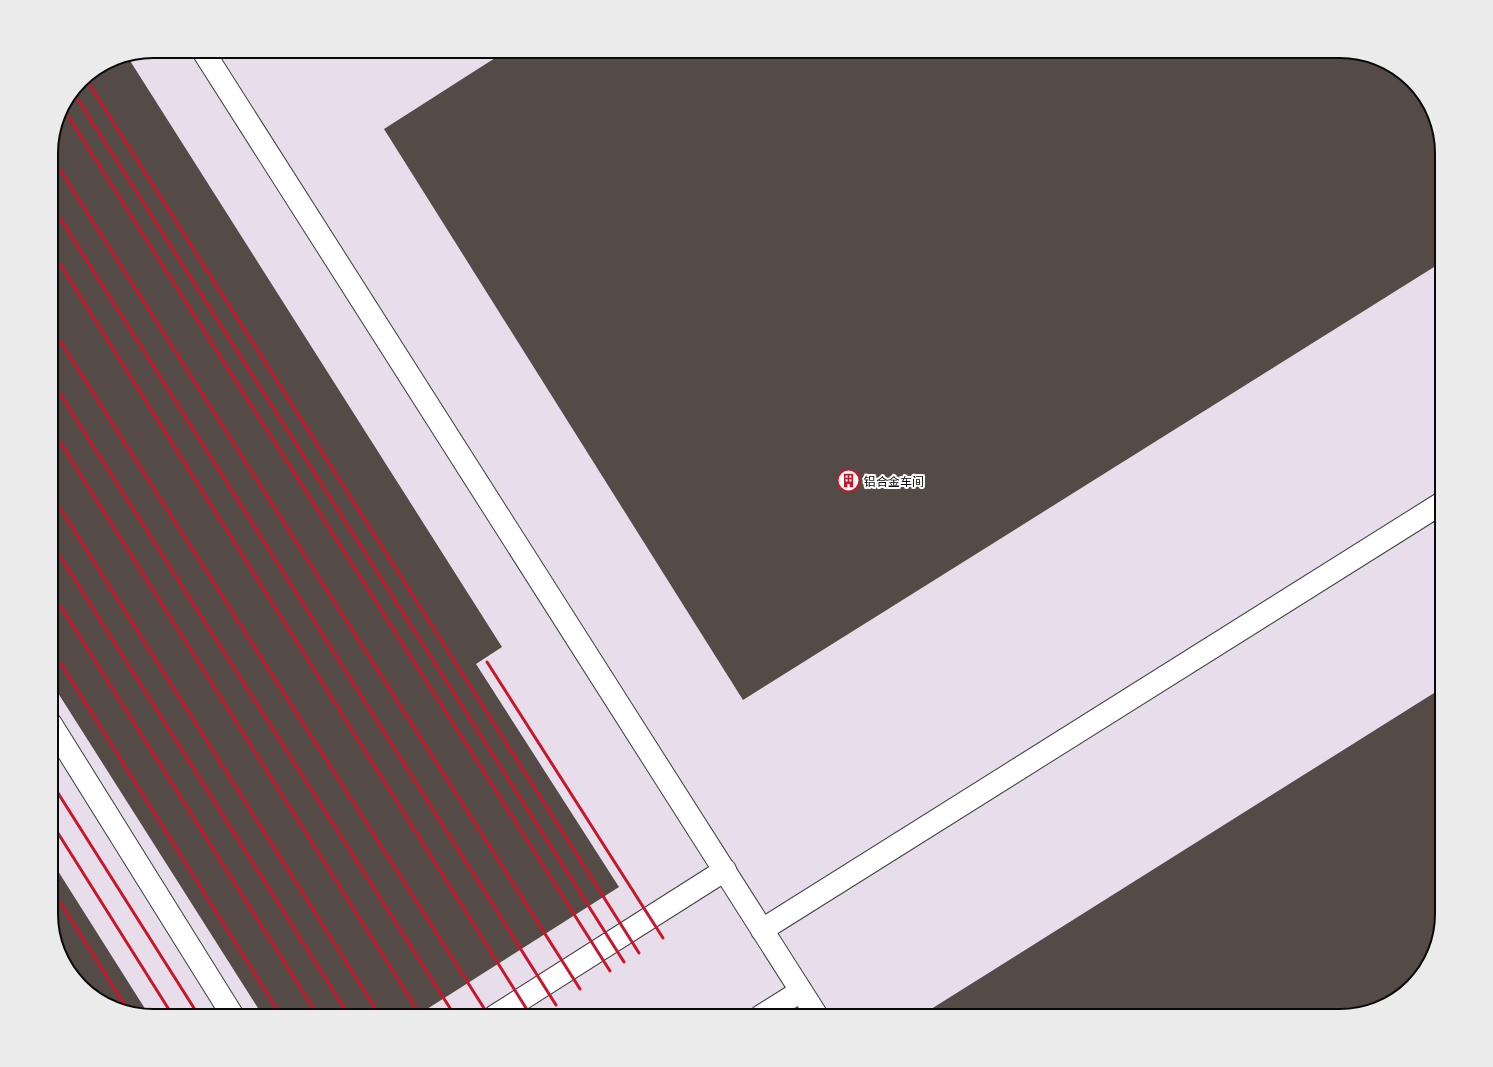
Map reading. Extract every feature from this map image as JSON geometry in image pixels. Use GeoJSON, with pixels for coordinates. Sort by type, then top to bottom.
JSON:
{"type":"FeatureCollection","features":[{"type":"Feature","properties":{"kind":"street"},"geometry":{"type":"LineString","coordinates":[[207,58],[813,1009]]}},
{"type":"Feature","properties":{"kind":"street"},"geometry":{"type":"LineString","coordinates":[[762,930],[1435,507]]}},
{"type":"Feature","properties":{"kind":"street"},"geometry":{"type":"LineString","coordinates":[[58,735],[229,1009]]}},
{"type":"Feature","properties":{"kind":"street"},"geometry":{"type":"LineString","coordinates":[[506,1009],[725,870]]}},
{"type":"Feature","properties":{"kind":"street"},"geometry":{"type":"LineString","coordinates":[[771,1009],[801,991]]}},
{"type":"Feature","properties":{"kind":"shaded area"},"geometry":{"type":"Polygon","coordinates":[[[1340,58],[1365,61],[1376,65],[1398,78],[1411,90],[1425,111],[1430,123],[1435,147],[1435,920],[1430,944],[1419,967],[1398,989],[1382,999],[1365,1006],[1340,1009],[153,1009],[135,1007],[117,1002],[95,989],[78,972],[68,956],[61,939],[58,920],[58,147],[61,128],[65,117],[74,100],[86,86],[100,74],[111,68],[128,61],[141,59],[1340,58]]]}},
{"type":"Feature","properties":{"kind":"building","name":"铝合金车间"},"geometry":{"type":"Polygon","coordinates":[[[495,58],[1352,59],[1365,61],[1376,65],[1398,78],[1419,100],[1430,123],[1435,147],[1435,266],[743,700],[384,129],[495,58]]]}},
{"type":"Feature","properties":{"kind":"building"},"geometry":{"type":"Polygon","coordinates":[[[130,61],[502,647],[476,664],[619,887],[427,1009],[259,1009],[58,693],[58,147],[61,128],[65,117],[78,95],[100,74],[130,61]]]}},
{"type":"Feature","properties":{"kind":"building"},"geometry":{"type":"Polygon","coordinates":[[[1435,692],[1435,920],[1430,944],[1419,967],[1407,981],[1393,993],[1365,1006],[1340,1009],[931,1009],[1435,692]]]}},
{"type":"Feature","properties":{"kind":"building"},"geometry":{"type":"Polygon","coordinates":[[[58,871],[145,1008],[123,1004],[106,996],[86,981],[74,967],[61,939],[58,920],[58,871]]]}},
{"type":"Feature","properties":{"kind":"railway"},"geometry":{"type":"LineString","coordinates":[[88,84],[639,953]]}},
{"type":"Feature","properties":{"kind":"railway"},"geometry":{"type":"LineString","coordinates":[[76,97],[624,962]]}},
{"type":"Feature","properties":{"kind":"railway"},"geometry":{"type":"LineString","coordinates":[[66,114],[610,971]]}},
{"type":"Feature","properties":{"kind":"railway"},"geometry":{"type":"LineString","coordinates":[[58,167],[580,989]]}},
{"type":"Feature","properties":{"kind":"railway"},"geometry":{"type":"LineString","coordinates":[[58,215],[556,1005]]}},
{"type":"Feature","properties":{"kind":"railway"},"geometry":{"type":"LineString","coordinates":[[58,261],[527,1009]]}},
{"type":"Feature","properties":{"kind":"railway"},"geometry":{"type":"LineString","coordinates":[[58,338],[485,1009]]}},
{"type":"Feature","properties":{"kind":"railway"},"geometry":{"type":"LineString","coordinates":[[58,391],[451,1009]]}},
{"type":"Feature","properties":{"kind":"railway"},"geometry":{"type":"LineString","coordinates":[[58,439],[417,1009]]}},
{"type":"Feature","properties":{"kind":"railway"},"geometry":{"type":"LineString","coordinates":[[58,505],[376,1009]]}},
{"type":"Feature","properties":{"kind":"railway"},"geometry":{"type":"LineString","coordinates":[[58,553],[345,1009]]}},
{"type":"Feature","properties":{"kind":"railway"},"geometry":{"type":"LineString","coordinates":[[58,602],[314,1009]]}},
{"type":"Feature","properties":{"kind":"railway"},"geometry":{"type":"LineString","coordinates":[[58,659],[277,1009]]}},
{"type":"Feature","properties":{"kind":"railway"},"geometry":{"type":"LineString","coordinates":[[487,662],[663,938]]}},
{"type":"Feature","properties":{"kind":"railway"},"geometry":{"type":"LineString","coordinates":[[58,793],[195,1009]]}},
{"type":"Feature","properties":{"kind":"railway"},"geometry":{"type":"LineString","coordinates":[[58,833],[169,1009]]}},
{"type":"Feature","properties":{"kind":"railway"},"geometry":{"type":"LineString","coordinates":[[58,899],[124,1004]]}},
{"type":"Feature","properties":{"kind":"place","name":"铝合金车间"},"geometry":{"type":"Point","coordinates":[849,481]}}]}
